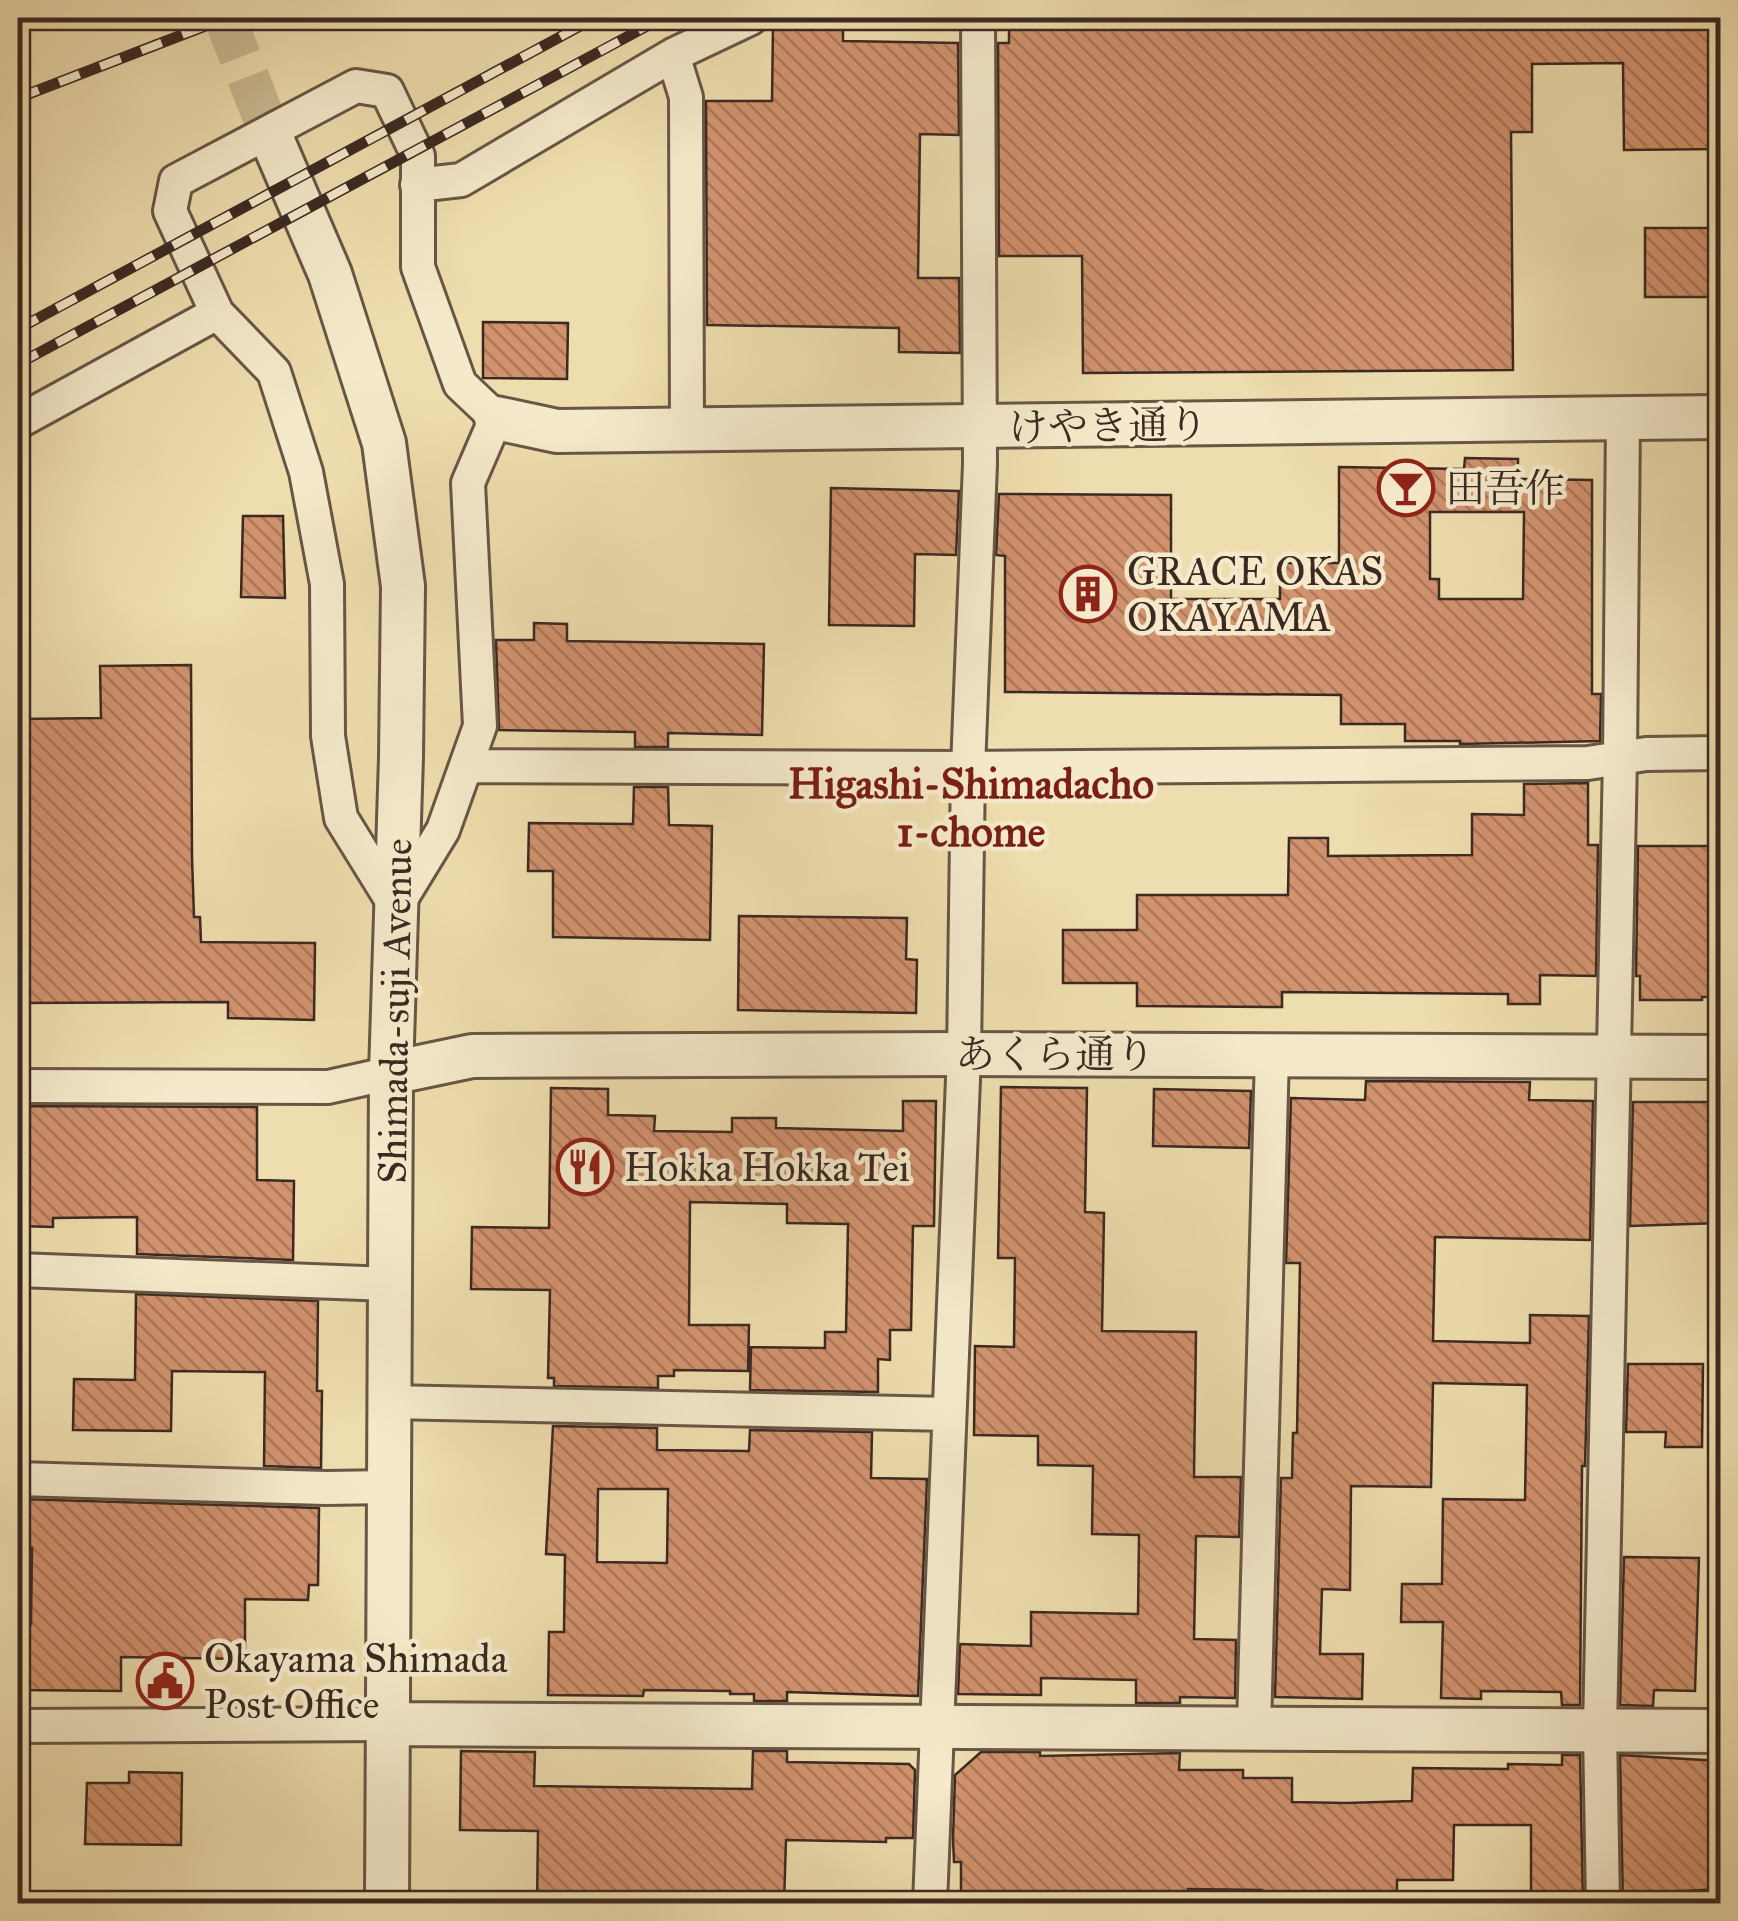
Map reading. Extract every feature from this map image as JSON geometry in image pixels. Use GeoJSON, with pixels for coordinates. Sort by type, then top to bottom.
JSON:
{"type":"FeatureCollection","features":[{"type":"Feature","properties":{"kind":"street"},"geometry":{"type":"LineString","coordinates":[[417,185],[460,180],[672,55],[751,18]]}},
{"type":"Feature","properties":{"kind":"street"},"geometry":{"type":"LineString","coordinates":[[930,1904],[964,1054],[968,768],[980,428],[978,18]]}},
{"type":"Feature","properties":{"kind":"street"},"geometry":{"type":"LineString","coordinates":[[672,55],[686,98],[687,430]]}},
{"type":"Feature","properties":{"kind":"street"},"geometry":{"type":"LineString","coordinates":[[356,86],[387,91],[418,156],[418,267],[460,384],[496,418],[468,483],[480,726],[443,830],[396,906],[341,818],[328,736],[327,584],[306,472],[274,372],[217,314],[170,212],[176,181],[356,86]]}},
{"type":"Feature","properties":{"kind":"street","name":"Shimada-suji Avenue"},"geometry":{"type":"LineString","coordinates":[[272,139],[330,274],[384,443],[403,586],[391,1073],[387,1904]]}},
{"type":"Feature","properties":{"kind":"street"},"geometry":{"type":"LineString","coordinates":[[18,422],[217,314]]}},
{"type":"Feature","properties":{"kind":"street","name":"けやき通り"},"geometry":{"type":"LineString","coordinates":[[496,418],[557,431],[1720,416]]}},
{"type":"Feature","properties":{"kind":"street"},"geometry":{"type":"LineString","coordinates":[[1603,1904],[1600,1730],[1620,758],[1622,419]]}},
{"type":"Feature","properties":{"kind":"street"},"geometry":{"type":"LineString","coordinates":[[467,766],[968,768],[1588,763],[1646,754],[1720,753]]}},
{"type":"Feature","properties":{"kind":"street"},"geometry":{"type":"LineString","coordinates":[[1254,1728],[1272,1054]]}},
{"type":"Feature","properties":{"kind":"street","name":"あくら通り"},"geometry":{"type":"LineString","coordinates":[[391,1073],[472,1056],[1720,1057]]}},
{"type":"Feature","properties":{"kind":"street"},"geometry":{"type":"LineString","coordinates":[[18,1086],[328,1086],[391,1073]]}},
{"type":"Feature","properties":{"kind":"street"},"geometry":{"type":"LineString","coordinates":[[18,1270],[390,1284]]}},
{"type":"Feature","properties":{"kind":"street"},"geometry":{"type":"LineString","coordinates":[[389,1402],[949,1414]]}},
{"type":"Feature","properties":{"kind":"street"},"geometry":{"type":"LineString","coordinates":[[18,1479],[326,1488],[389,1486]]}},
{"type":"Feature","properties":{"kind":"street"},"geometry":{"type":"LineString","coordinates":[[18,1726],[388,1724],[1720,1731]]}},
{"type":"Feature","properties":{"kind":"building"},"geometry":{"type":"Polygon","coordinates":[[[1009,18],[1720,18],[1720,149],[1624,150],[1623,63],[1532,64],[1532,132],[1511,132],[1513,370],[1083,373],[1082,256],[999,256],[998,43],[1009,43],[1009,18]]]}},
{"type":"Feature","properties":{"kind":"building"},"geometry":{"type":"Polygon","coordinates":[[[773,25],[843,26],[843,41],[958,43],[959,135],[920,134],[918,278],[959,278],[960,353],[899,352],[899,328],[707,325],[706,101],[772,101],[773,25]]]}},
{"type":"Feature","properties":{"kind":"building"},"geometry":{"type":"Polygon","coordinates":[[[1645,228],[1720,228],[1720,297],[1645,297],[1645,228]]]}},
{"type":"Feature","properties":{"kind":"building"},"geometry":{"type":"Polygon","coordinates":[[[483,322],[568,323],[567,379],[483,378],[483,322]]]}},
{"type":"Feature","properties":{"kind":"building"},"geometry":{"type":"Polygon","coordinates":[[[1465,458],[1518,459],[1518,479],[1592,480],[1592,694],[1601,694],[1600,741],[1405,741],[1405,724],[1341,724],[1341,695],[1005,692],[1005,556],[996,555],[999,494],[1171,495],[1171,599],[1280,599],[1280,563],[1339,563],[1339,467],[1464,469],[1465,458]],[[1430,512],[1430,579],[1439,579],[1439,599],[1523,599],[1524,512],[1430,512]]]}},
{"type":"Feature","properties":{"kind":"building"},"geometry":{"type":"Polygon","coordinates":[[[831,488],[959,491],[956,555],[915,554],[914,626],[829,625],[831,488]]]}},
{"type":"Feature","properties":{"kind":"building"},"geometry":{"type":"Polygon","coordinates":[[[243,516],[283,516],[285,598],[241,597],[243,516]]]}},
{"type":"Feature","properties":{"kind":"building"},"geometry":{"type":"Polygon","coordinates":[[[534,623],[567,624],[567,641],[764,644],[762,735],[668,733],[668,747],[635,747],[635,732],[499,730],[496,640],[534,640],[534,623]]]}},
{"type":"Feature","properties":{"kind":"building"},"geometry":{"type":"Polygon","coordinates":[[[191,665],[194,917],[200,917],[201,942],[315,943],[314,1020],[228,1018],[228,1002],[18,1003],[18,719],[101,718],[100,666],[191,665]]]}},
{"type":"Feature","properties":{"kind":"building"},"geometry":{"type":"Polygon","coordinates":[[[1588,783],[1588,845],[1598,845],[1596,976],[1540,975],[1540,1004],[1508,1004],[1508,994],[1282,992],[1282,1007],[1137,1006],[1137,983],[1063,983],[1063,930],[1137,930],[1137,895],[1288,895],[1289,838],[1328,838],[1328,856],[1472,855],[1472,814],[1524,815],[1524,784],[1588,783]]]}},
{"type":"Feature","properties":{"kind":"building"},"geometry":{"type":"Polygon","coordinates":[[[634,787],[668,787],[669,825],[712,826],[710,940],[553,937],[553,871],[528,871],[529,823],[633,824],[634,787]]]}},
{"type":"Feature","properties":{"kind":"building"},"geometry":{"type":"Polygon","coordinates":[[[1638,846],[1720,846],[1720,997],[1640,1000],[1640,976],[1636,976],[1638,846]]]}},
{"type":"Feature","properties":{"kind":"building"},"geometry":{"type":"Polygon","coordinates":[[[739,916],[907,918],[906,959],[917,960],[916,1013],[738,1010],[739,916]]]}},
{"type":"Feature","properties":{"kind":"building"},"geometry":{"type":"Polygon","coordinates":[[[1366,1081],[1530,1082],[1529,1100],[1593,1101],[1590,1240],[1435,1237],[1433,1341],[1530,1343],[1530,1315],[1589,1316],[1582,1466],[1580,1705],[1562,1705],[1561,1692],[1481,1691],[1481,1699],[1441,1698],[1443,1622],[1401,1622],[1402,1584],[1442,1584],[1443,1499],[1525,1500],[1527,1385],[1433,1383],[1431,1487],[1351,1486],[1350,1590],[1322,1589],[1320,1654],[1363,1654],[1362,1699],[1275,1697],[1281,1478],[1292,1478],[1293,1433],[1297,1433],[1300,1263],[1286,1263],[1291,1098],[1365,1100],[1366,1081]]]}},
{"type":"Feature","properties":{"kind":"building"},"geometry":{"type":"Polygon","coordinates":[[[1001,1087],[1087,1088],[1085,1212],[1104,1213],[1102,1331],[1196,1332],[1194,1477],[1241,1477],[1239,1537],[1196,1536],[1194,1639],[1236,1640],[1235,1698],[1180,1697],[1180,1703],[1136,1703],[1136,1680],[1041,1678],[1041,1695],[958,1694],[960,1644],[1031,1646],[1031,1612],[1138,1614],[1139,1535],[1092,1534],[1093,1466],[1038,1465],[1038,1436],[974,1435],[975,1346],[1014,1347],[1015,1258],[998,1258],[1001,1087]]]}},
{"type":"Feature","properties":{"kind":"building"},"geometry":{"type":"Polygon","coordinates":[[[551,1088],[608,1089],[608,1115],[655,1116],[654,1131],[732,1132],[732,1118],[776,1118],[776,1128],[903,1131],[903,1101],[936,1101],[934,1226],[913,1226],[911,1330],[890,1330],[890,1360],[878,1359],[878,1392],[750,1390],[751,1347],[825,1348],[825,1332],[846,1332],[848,1224],[787,1223],[787,1204],[690,1202],[689,1325],[749,1325],[748,1371],[674,1370],[674,1376],[658,1376],[658,1388],[554,1386],[554,1378],[548,1378],[550,1290],[471,1289],[472,1227],[549,1228],[551,1088]]]}},
{"type":"Feature","properties":{"kind":"building"},"geometry":{"type":"Polygon","coordinates":[[[1154,1089],[1251,1091],[1249,1148],[1153,1146],[1154,1089]]]}},
{"type":"Feature","properties":{"kind":"building"},"geometry":{"type":"Polygon","coordinates":[[[1633,1102],[1719,1102],[1720,1223],[1630,1226],[1633,1102]]]}},
{"type":"Feature","properties":{"kind":"building"},"geometry":{"type":"Polygon","coordinates":[[[18,1106],[257,1107],[257,1180],[294,1181],[293,1260],[137,1254],[137,1217],[53,1218],[53,1227],[18,1226],[18,1106]]]}},
{"type":"Feature","properties":{"kind":"building"},"geometry":{"type":"Polygon","coordinates":[[[136,1294],[318,1301],[321,1468],[264,1466],[265,1372],[172,1371],[171,1431],[73,1430],[74,1379],[135,1380],[136,1294]]]}},
{"type":"Feature","properties":{"kind":"building"},"geometry":{"type":"Polygon","coordinates":[[[1628,1364],[1703,1364],[1702,1447],[1665,1447],[1666,1432],[1626,1432],[1628,1364]]]}},
{"type":"Feature","properties":{"kind":"building"},"geometry":{"type":"Polygon","coordinates":[[[553,1426],[657,1428],[657,1450],[749,1451],[750,1430],[872,1432],[871,1478],[927,1479],[918,1696],[787,1692],[787,1701],[754,1701],[754,1694],[730,1691],[644,1690],[643,1696],[548,1695],[549,1632],[564,1632],[565,1555],[546,1554],[553,1426]],[[598,1489],[597,1562],[667,1563],[668,1489],[598,1489]]]}},
{"type":"Feature","properties":{"kind":"building"},"geometry":{"type":"Polygon","coordinates":[[[18,1499],[319,1508],[318,1585],[309,1585],[308,1600],[245,1599],[245,1659],[121,1657],[121,1691],[18,1690],[18,1624],[31,1624],[32,1548],[18,1548],[18,1499]]]}},
{"type":"Feature","properties":{"kind":"building"},"geometry":{"type":"Polygon","coordinates":[[[1624,1557],[1699,1558],[1695,1691],[1654,1690],[1653,1706],[1620,1705],[1624,1557]]]}},
{"type":"Feature","properties":{"kind":"building"},"geometry":{"type":"Polygon","coordinates":[[[461,1751],[535,1752],[534,1786],[752,1789],[753,1751],[787,1751],[787,1762],[909,1764],[915,1770],[913,1838],[886,1838],[886,1842],[786,1840],[784,1904],[537,1904],[538,1831],[460,1830],[461,1751]]]}},
{"type":"Feature","properties":{"kind":"building"},"geometry":{"type":"Polygon","coordinates":[[[981,1752],[1040,1752],[1040,1756],[1180,1753],[1179,1770],[1243,1770],[1243,1778],[1292,1778],[1292,1802],[1346,1803],[1412,1801],[1413,1768],[1562,1765],[1562,1755],[1580,1755],[1583,1904],[1531,1904],[1531,1825],[1454,1825],[1453,1880],[1397,1880],[1397,1904],[1262,1904],[1262,1890],[1188,1889],[1188,1904],[961,1904],[961,1862],[954,1862],[955,1775],[981,1752]]]}},
{"type":"Feature","properties":{"kind":"building"},"geometry":{"type":"Polygon","coordinates":[[[1620,1755],[1720,1761],[1720,1889],[1645,1893],[1645,1904],[1623,1904],[1620,1755]]]}},
{"type":"Feature","properties":{"kind":"building"},"geometry":{"type":"Polygon","coordinates":[[[129,1772],[182,1773],[181,1845],[85,1844],[87,1783],[129,1783],[129,1772]]]}},
{"type":"Feature","properties":{"kind":"tunnel"},"geometry":{"type":"LineString","coordinates":[[225,18],[272,139]]}},
{"type":"Feature","properties":{"kind":"railway"},"geometry":{"type":"LineString","coordinates":[[18,98],[226,18]]}},
{"type":"Feature","properties":{"kind":"railway"},"geometry":{"type":"LineString","coordinates":[[18,329],[595,18]]}},
{"type":"Feature","properties":{"kind":"railway"},"geometry":{"type":"LineString","coordinates":[[18,364],[662,18]]}},
{"type":"Feature","properties":{"kind":"place","name":"田吾作"},"geometry":{"type":"Point","coordinates":[1406,488]}},
{"type":"Feature","properties":{"kind":"place","name":"GRACE OKAS OKAYAMA"},"geometry":{"type":"Point","coordinates":[1088,594]}},
{"type":"Feature","properties":{"kind":"place","name":"Hokka Hokka Tei"},"geometry":{"type":"Point","coordinates":[585,1167]}},
{"type":"Feature","properties":{"kind":"place","name":"Okayama Shimada Post Office"},"geometry":{"type":"Point","coordinates":[165,1681]}},
{"type":"Feature","properties":{"kind":"district","name":"Higashi-Shimadacho 1-chome"},"geometry":{"type":"Point","coordinates":[971,808]}}]}
